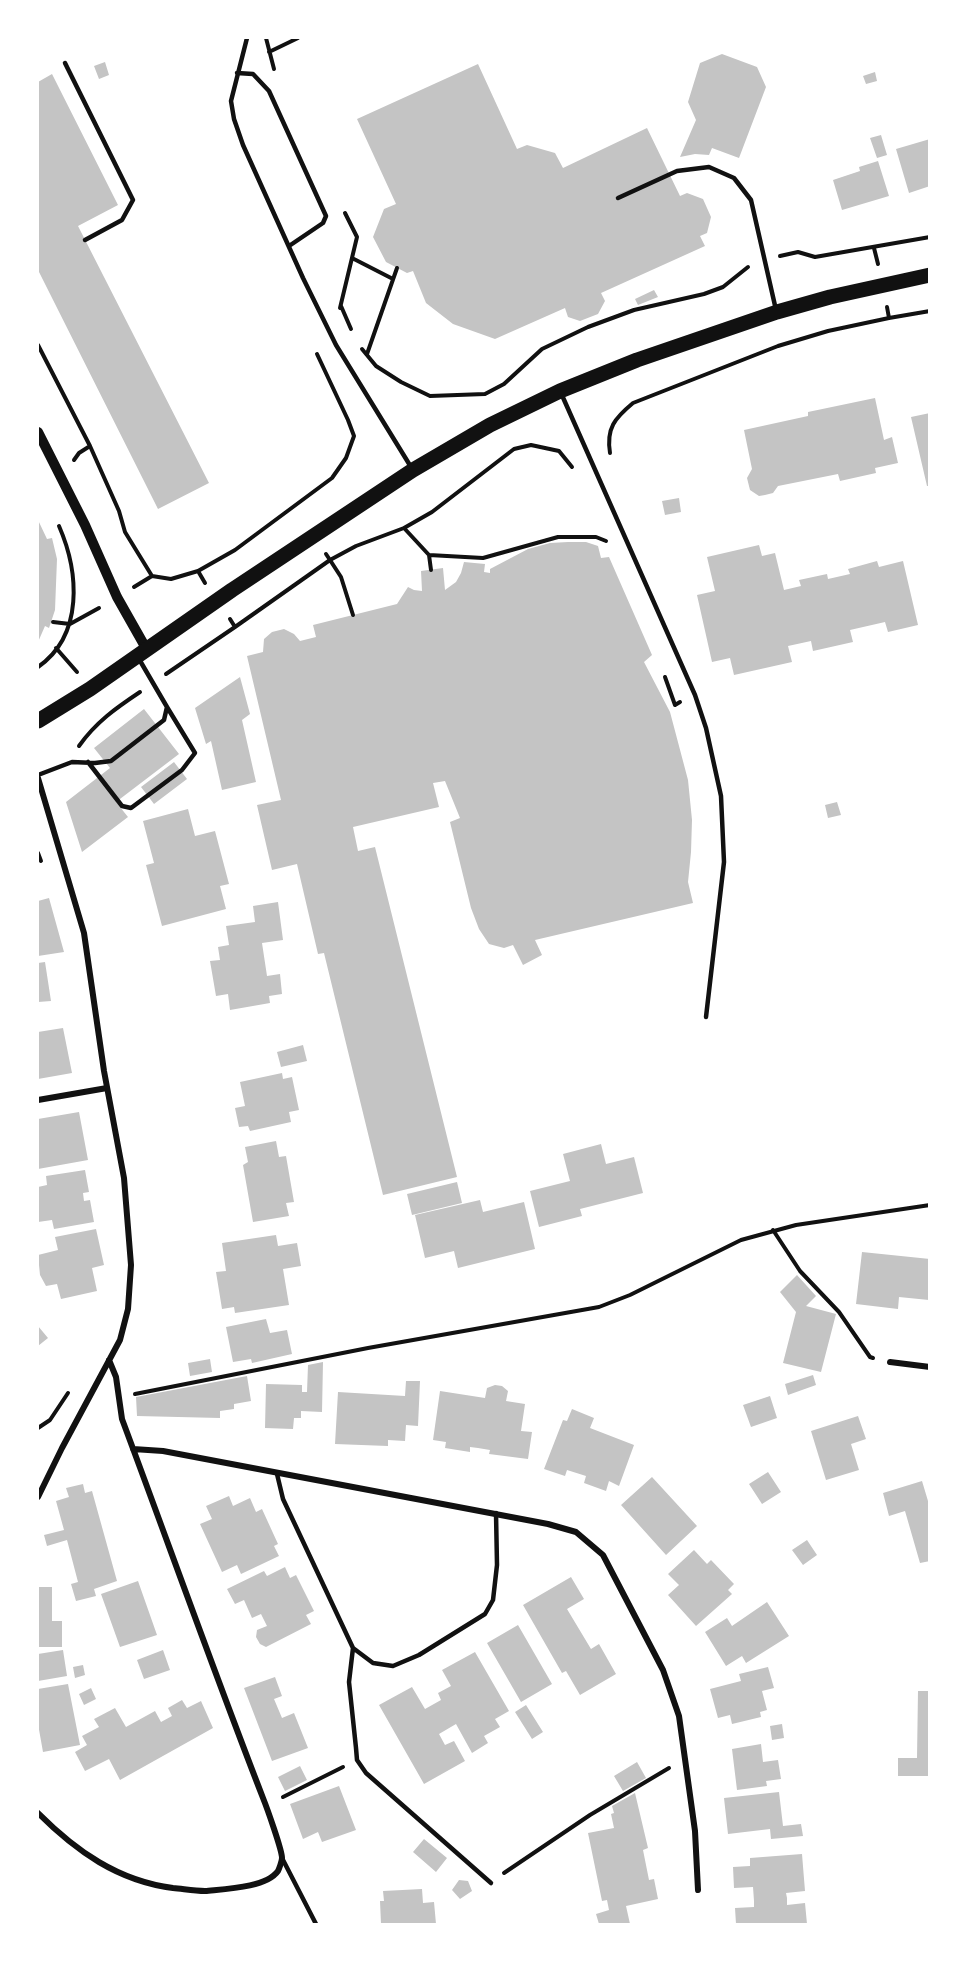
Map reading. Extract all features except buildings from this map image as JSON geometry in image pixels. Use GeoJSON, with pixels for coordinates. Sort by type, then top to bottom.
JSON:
{"type":"FeatureCollection","features":[{"type":"Feature","properties":{"kind":"main road"},"geometry":{"type":"LineString","coordinates":[[38,720],[90,689],[232,590],[413,470],[490,425],[560,391],[637,360],[777,312],[830,297],[930,275]]}},
{"type":"Feature","properties":{"kind":"street"},"geometry":{"type":"LineString","coordinates":[[38,432],[85,525],[142,654]]}},
{"type":"Feature","properties":{"kind":"street"},"geometry":{"type":"LineString","coordinates":[[38,776],[84,933],[107,1088],[124,1178],[131,1265],[128,1309],[120,1341],[38,1497]]}},
{"type":"Feature","properties":{"kind":"street"},"geometry":{"type":"LineString","coordinates":[[38,1100],[107,1088]]}},
{"type":"Feature","properties":{"kind":"street"},"geometry":{"type":"LineString","coordinates":[[38,1813],[62,1837],[92,1859],[119,1874],[152,1885],[199,1891],[233,1888],[261,1882],[278,1872],[282,1858],[266,1805],[231,1717],[122,1419],[116,1377],[109,1360]]}},
{"type":"Feature","properties":{"kind":"street"},"geometry":{"type":"LineString","coordinates":[[890,1362],[930,1367]]}},
{"type":"Feature","properties":{"kind":"street"},"geometry":{"type":"LineString","coordinates":[[133,1449],[163,1451],[496,1513],[576,1532],[603,1555],[663,1670],[679,1716],[695,1831],[698,1890]]}},
{"type":"Feature","properties":{"kind":"lane"},"geometry":{"type":"LineString","coordinates":[[247,38],[231,101],[234,119],[289,246],[336,345],[413,470]]}},
{"type":"Feature","properties":{"kind":"lane"},"geometry":{"type":"LineString","coordinates":[[65,63],[133,200],[122,220],[85,240]]}},
{"type":"Feature","properties":{"kind":"lane"},"geometry":{"type":"LineString","coordinates":[[237,73],[253,74],[269,91],[326,216],[323,223],[289,246]]}},
{"type":"Feature","properties":{"kind":"lane"},"geometry":{"type":"LineString","coordinates":[[618,198],[677,171],[709,167],[734,178],[751,200],[777,312]]}},
{"type":"Feature","properties":{"kind":"lane"},"geometry":{"type":"LineString","coordinates":[[560,391],[695,695],[706,728],[721,796],[724,862],[706,1017]]}},
{"type":"Feature","properties":{"kind":"lane"},"geometry":{"type":"LineString","coordinates":[[88,762],[122,806],[131,808],[182,770],[195,753],[166,706],[142,654]]}},
{"type":"Feature","properties":{"kind":"lane"},"geometry":{"type":"LineString","coordinates":[[38,776],[72,762],[111,761],[164,720],[166,706]]}},
{"type":"Feature","properties":{"kind":"lane"},"geometry":{"type":"LineString","coordinates":[[277,1474],[284,1500],[353,1648],[373,1663],[393,1666],[419,1655],[485,1614],[493,1600],[497,1565],[496,1513]]}},
{"type":"Feature","properties":{"kind":"lane"},"geometry":{"type":"LineString","coordinates":[[353,1648],[349,1682],[357,1760],[366,1773],[491,1883]]}},
{"type":"Feature","properties":{"kind":"lane"},"geometry":{"type":"LineString","coordinates":[[282,1858],[316,1924]]}},
{"type":"Feature","properties":{"kind":"path"},"geometry":{"type":"LineString","coordinates":[[269,52],[298,38]]}},
{"type":"Feature","properties":{"kind":"path"},"geometry":{"type":"LineString","coordinates":[[356,341],[376,366],[401,382],[430,396],[485,394],[504,384],[542,349],[579,331],[634,310],[704,294],[723,287],[746,268],[765,258],[798,252],[815,257],[930,237]]}},
{"type":"Feature","properties":{"kind":"path"},"geometry":{"type":"LineString","coordinates":[[874,248],[889,318]]}},
{"type":"Feature","properties":{"kind":"path"},"geometry":{"type":"LineString","coordinates":[[352,258],[393,279]]}},
{"type":"Feature","properties":{"kind":"path"},"geometry":{"type":"LineString","coordinates":[[367,355],[397,268]]}},
{"type":"Feature","properties":{"kind":"path"},"geometry":{"type":"LineString","coordinates":[[341,306],[353,333]]}},
{"type":"Feature","properties":{"kind":"path"},"geometry":{"type":"LineString","coordinates":[[613,460],[609,451],[609,433],[617,416],[633,404],[703,374],[778,346],[828,331],[930,311]]}},
{"type":"Feature","properties":{"kind":"path"},"geometry":{"type":"LineString","coordinates":[[38,345],[90,446],[119,511],[124,532],[152,576],[171,579],[198,571],[235,550],[332,478],[346,458],[354,436],[317,354]]}},
{"type":"Feature","properties":{"kind":"path"},"geometry":{"type":"LineString","coordinates":[[353,615],[341,577],[330,560],[356,546],[404,528],[432,512],[514,449],[531,445],[559,451],[573,468]]}},
{"type":"Feature","properties":{"kind":"path"},"geometry":{"type":"LineString","coordinates":[[38,667],[64,639],[70,624],[74,592],[71,560],[56,519]]}},
{"type":"Feature","properties":{"kind":"path"},"geometry":{"type":"LineString","coordinates":[[404,528],[429,555],[431,570]]}},
{"type":"Feature","properties":{"kind":"path"},"geometry":{"type":"LineString","coordinates":[[602,531],[610,550]]}},
{"type":"Feature","properties":{"kind":"path"},"geometry":{"type":"LineString","coordinates":[[429,555],[483,558],[558,537],[606,539]]}},
{"type":"Feature","properties":{"kind":"path"},"geometry":{"type":"LineString","coordinates":[[53,622],[70,624]]}},
{"type":"Feature","properties":{"kind":"path"},"geometry":{"type":"LineString","coordinates":[[663,673],[675,705],[695,695]]}},
{"type":"Feature","properties":{"kind":"path"},"geometry":{"type":"LineString","coordinates":[[38,853],[43,866]]}},
{"type":"Feature","properties":{"kind":"path"},"geometry":{"type":"LineString","coordinates":[[120,1397],[599,1307],[630,1295],[741,1240],[773,1230],[930,1205]]}},
{"type":"Feature","properties":{"kind":"path"},"geometry":{"type":"LineString","coordinates":[[773,1230],[800,1271],[839,1312],[870,1358],[890,1362]]}},
{"type":"Feature","properties":{"kind":"path"},"geometry":{"type":"LineString","coordinates":[[266,1805],[357,1760]]}},
{"type":"Feature","properties":{"kind":"path"},"geometry":{"type":"LineString","coordinates":[[491,1883],[590,1815],[665,1770],[686,1764]]}}]}
